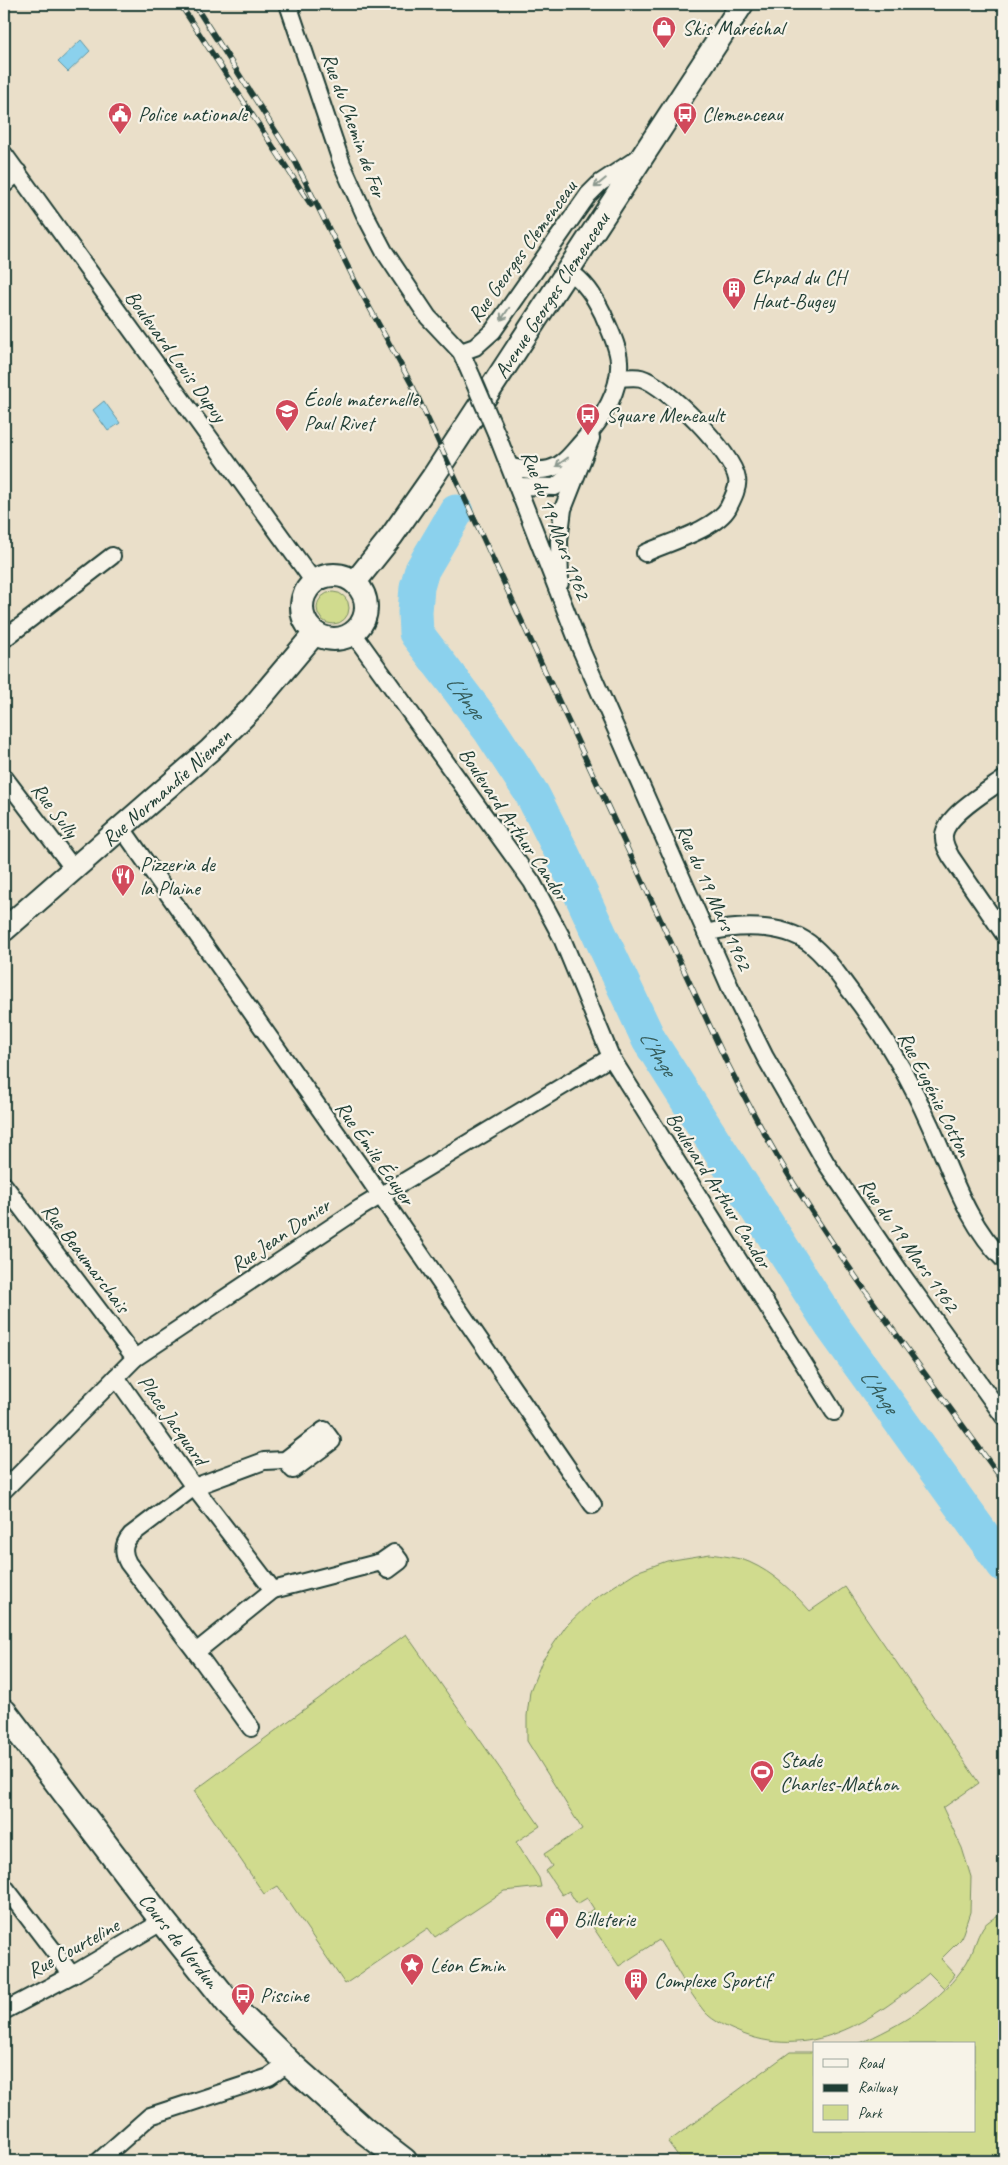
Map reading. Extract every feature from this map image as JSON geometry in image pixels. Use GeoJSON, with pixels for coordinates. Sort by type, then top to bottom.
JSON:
{"type":"FeatureCollection","features":[{"type":"Feature","properties":{"kind":"main road","name":"Avenue Georges Clemenceau"},"geometry":{"type":"LineString","coordinates":[[355,582],[391,537],[433,477],[742,4]]}},
{"type":"Feature","properties":{"kind":"main road"},"geometry":{"type":"LineString","coordinates":[[330,575],[347,578],[355,582],[362,591],[366,602],[365,614],[361,624],[353,633],[334,639],[321,636],[308,626],[302,608],[308,589],[314,582],[330,575]]}},
{"type":"Feature","properties":{"kind":"main road","name":"Rue Normandie Niemen"},"geometry":{"type":"LineString","coordinates":[[4,930],[233,727],[315,632]]}},
{"type":"Feature","properties":{"kind":"main road","name":"Cours de Verdun"},"geometry":{"type":"LineString","coordinates":[[4,1712],[163,1921],[231,2006],[288,2063],[365,2131],[404,2161]]}},
{"type":"Feature","properties":{"kind":"street","name":"Rue du Chemin de Fer"},"geometry":{"type":"LineString","coordinates":[[288,4],[342,164],[364,213],[384,251],[428,318],[461,352]]}},
{"type":"Feature","properties":{"kind":"street","name":"Boulevard Louis Dupuy"},"geometry":{"type":"LineString","coordinates":[[4,154],[314,582]]}},
{"type":"Feature","properties":{"kind":"street","name":"Rue Georges Clemenceau"},"geometry":{"type":"LineString","coordinates":[[461,352],[475,347],[493,331],[579,205],[600,182],[641,157]]}},
{"type":"Feature","properties":{"kind":"street"},"geometry":{"type":"LineString","coordinates":[[4,185],[18,172]]}},
{"type":"Feature","properties":{"kind":"street"},"geometry":{"type":"LineString","coordinates":[[561,596],[560,525],[563,509],[596,427],[608,408],[618,378],[619,362],[617,350],[597,301],[581,280],[567,270]]}},
{"type":"Feature","properties":{"kind":"street","name":"Rue du 19 Mars 1962"},"geometry":{"type":"LineString","coordinates":[[461,352],[511,467],[582,652],[730,987],[765,1057],[826,1163],[903,1276],[1004,1417]]}},
{"type":"Feature","properties":{"kind":"street"},"geometry":{"type":"LineString","coordinates":[[618,378],[641,378],[669,395],[713,439],[729,462],[737,479],[735,493],[727,509],[718,519],[645,553]]}},
{"type":"Feature","properties":{"kind":"street"},"geometry":{"type":"LineString","coordinates":[[511,467],[538,471],[550,469],[561,464],[596,427]]}},
{"type":"Feature","properties":{"kind":"street"},"geometry":{"type":"LineString","coordinates":[[518,486],[555,487],[573,473],[580,463]]}},
{"type":"Feature","properties":{"kind":"street"},"geometry":{"type":"LineString","coordinates":[[4,639],[112,556]]}},
{"type":"Feature","properties":{"kind":"street","name":"Boulevard Arthur Candor"},"geometry":{"type":"LineString","coordinates":[[353,633],[532,882],[561,936],[611,1057],[834,1412]]}},
{"type":"Feature","properties":{"kind":"street","name":"Rue Sully"},"geometry":{"type":"LineString","coordinates":[[4,777],[73,868]]}},
{"type":"Feature","properties":{"kind":"street"},"geometry":{"type":"LineString","coordinates":[[1004,779],[960,811],[950,822],[944,834],[945,846],[951,857],[1004,934]]}},
{"type":"Feature","properties":{"kind":"street","name":"Rue Émile Écuyer"},"geometry":{"type":"LineString","coordinates":[[121,827],[380,1196],[593,1505]]}},
{"type":"Feature","properties":{"kind":"street","name":"Rue Eugénie Cotton"},"geometry":{"type":"LineString","coordinates":[[706,933],[724,928],[780,930],[808,942],[822,955],[869,1015],[902,1066],[930,1124],[966,1210],[992,1248],[1004,1260]]}},
{"type":"Feature","properties":{"kind":"street","name":"Rue Jean Donier"},"geometry":{"type":"LineString","coordinates":[[4,1490],[135,1358],[380,1196],[611,1057]]}},
{"type":"Feature","properties":{"kind":"street","name":"Rue Beaumarchais"},"geometry":{"type":"LineString","coordinates":[[4,1185],[135,1358]]}},
{"type":"Feature","properties":{"kind":"street","name":"Place Jacquard"},"geometry":{"type":"LineString","coordinates":[[116,1377],[194,1487],[273,1590]]}},
{"type":"Feature","properties":{"kind":"street","name":"Place Jacquard"},"geometry":{"type":"LineString","coordinates":[[252,1728],[128,1563],[124,1556],[124,1549],[131,1535],[194,1487],[264,1461],[285,1460]]}},
{"type":"Feature","properties":{"kind":"street"},"geometry":{"type":"LineString","coordinates":[[196,1652],[273,1590],[382,1562]]}},
{"type":"Feature","properties":{"kind":"street"},"geometry":{"type":"LineString","coordinates":[[4,1886],[72,1975]]}},
{"type":"Feature","properties":{"kind":"street","name":"Rue Courteline"},"geometry":{"type":"LineString","coordinates":[[4,2011],[72,1975],[163,1921]]}},
{"type":"Feature","properties":{"kind":"street"},"geometry":{"type":"LineString","coordinates":[[99,2161],[150,2116],[269,2077],[288,2063]]}},
{"type":"Feature","properties":{"kind":"green space"},"geometry":{"type":"Polygon","coordinates":[[[333,592],[339,593],[344,597],[348,602],[348,614],[344,619],[339,623],[333,624],[327,623],[322,619],[318,614],[317,608],[318,602],[322,597],[327,593],[333,592]]]}},
{"type":"Feature","properties":{"kind":"green space","name":"Stade Charles-Mathon"},"geometry":{"type":"Polygon","coordinates":[[[710,1554],[740,1559],[767,1571],[810,1611],[845,1587],[979,1783],[943,1808],[962,1848],[971,1877],[970,1912],[961,1939],[941,1959],[955,1974],[944,1988],[929,1973],[909,1990],[866,2019],[843,2030],[819,2038],[795,2042],[769,2041],[743,2034],[717,2022],[698,2003],[659,1940],[619,1966],[585,1915],[594,1909],[587,1898],[577,1904],[569,1891],[562,1895],[546,1871],[552,1866],[544,1854],[582,1829],[527,1741],[530,1691],[542,1661],[566,1626],[594,1599],[636,1572],[667,1561],[710,1554]]]}},
{"type":"Feature","properties":{"kind":"green space"},"geometry":{"type":"Polygon","coordinates":[[[406,1634],[540,1826],[516,1842],[539,1878],[541,1887],[504,1891],[435,1937],[428,1928],[345,1984],[278,1886],[264,1894],[194,1791],[406,1634]]]}},
{"type":"Feature","properties":{"kind":"green space"},"geometry":{"type":"Polygon","coordinates":[[[1004,1911],[1004,2161],[682,2161],[668,2142],[790,2052],[813,2052],[813,2132],[976,2132],[976,2042],[862,2042],[919,2011],[946,1989],[967,1962],[983,1927],[1004,1911]]]}},
{"type":"Feature","properties":{"kind":"water"},"geometry":{"type":"Polygon","coordinates":[[[81,40],[90,51],[68,72],[58,62],[81,40]]]}},
{"type":"Feature","properties":{"kind":"water"},"geometry":{"type":"Polygon","coordinates":[[[104,401],[120,423],[108,431],[93,410],[104,401]]]}},
{"type":"Feature","properties":{"kind":"waterway","name":"L'Ange"},"geometry":{"type":"LineString","coordinates":[[456,512],[422,570],[417,587],[416,633],[490,730],[532,794],[560,849],[649,1040],[832,1326],[1004,1565]]}},
{"type":"Feature","properties":{"kind":"railway"},"geometry":{"type":"LineString","coordinates":[[180,4],[311,205]]}},
{"type":"Feature","properties":{"kind":"railway"},"geometry":{"type":"LineString","coordinates":[[194,4],[296,163],[355,281],[413,387],[726,1061],[759,1123],[794,1184],[844,1260],[1004,1482]]}},
{"type":"Feature","properties":{"kind":"place","name":"Skis Maréchal"},"geometry":{"type":"Point","coordinates":[664,49]}},
{"type":"Feature","properties":{"kind":"place","name":"Police nationale"},"geometry":{"type":"Point","coordinates":[120,135]}},
{"type":"Feature","properties":{"kind":"place","name":"Clemenceau"},"geometry":{"type":"Point","coordinates":[685,135]}},
{"type":"Feature","properties":{"kind":"place","name":"Ehpad du CH Haut-Bugey"},"geometry":{"type":"Point","coordinates":[734,310]}},
{"type":"Feature","properties":{"kind":"place","name":"École maternelle Paul Rivet"},"geometry":{"type":"Point","coordinates":[287,432]}},
{"type":"Feature","properties":{"kind":"place","name":"Square Meneault"},"geometry":{"type":"Point","coordinates":[588,436]}},
{"type":"Feature","properties":{"kind":"place","name":"Pizzeria de la Plaine"},"geometry":{"type":"Point","coordinates":[123,897]}},
{"type":"Feature","properties":{"kind":"place","name":"Stade Charles-Mathon"},"geometry":{"type":"Point","coordinates":[762,1793]}},
{"type":"Feature","properties":{"kind":"place","name":"Billeterie"},"geometry":{"type":"Point","coordinates":[557,1940]}},
{"type":"Feature","properties":{"kind":"place","name":"Léon Emin"},"geometry":{"type":"Point","coordinates":[412,1986]}},
{"type":"Feature","properties":{"kind":"place","name":"Complexe Sportif"},"geometry":{"type":"Point","coordinates":[636,2001]}},
{"type":"Feature","properties":{"kind":"place","name":"Piscine"},"geometry":{"type":"Point","coordinates":[243,2016]}}]}
